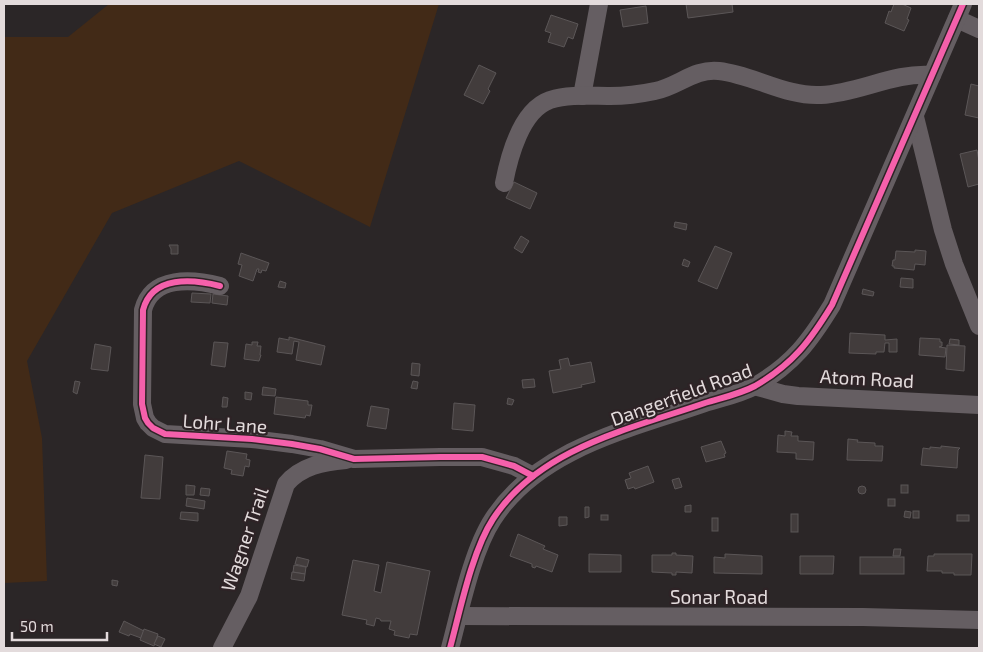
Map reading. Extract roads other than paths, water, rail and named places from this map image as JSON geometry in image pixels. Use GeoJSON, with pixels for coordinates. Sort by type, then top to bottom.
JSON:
{"type":"FeatureCollection","features":[{"type":"Feature","properties":{"kind":"street"},"geometry":{"type":"LineString","coordinates":[[582,96],[599,4]]}},
{"type":"Feature","properties":{"kind":"street"},"geometry":{"type":"LineString","coordinates":[[960,11],[979,29]]}},
{"type":"Feature","properties":{"kind":"street","name":"Dangerfield Road"},"geometry":{"type":"LineString","coordinates":[[450,648],[474,564],[486,533],[493,519],[507,501],[533,476],[569,453],[609,436],[754,386],[792,360],[809,342],[832,305],[960,11]]}},
{"type":"Feature","properties":{"kind":"street"},"geometry":{"type":"LineString","coordinates":[[504,183],[509,161],[519,134],[535,110],[548,100],[564,97],[614,96],[655,91],[699,72],[709,70],[730,73],[802,94],[820,95],[838,94],[910,75],[932,75]]}},
{"type":"Feature","properties":{"kind":"street"},"geometry":{"type":"LineString","coordinates":[[915,117],[943,230],[954,264],[979,326]]}},
{"type":"Feature","properties":{"kind":"street","name":"Lohr Lane"},"geometry":{"type":"LineString","coordinates":[[220,286],[192,280],[181,282],[158,288],[145,301],[143,310],[142,395],[145,418],[153,428],[165,434],[252,439],[292,444],[320,449],[354,459],[482,457],[508,464],[533,476]]}},
{"type":"Feature","properties":{"kind":"street","name":"Atom Road"},"geometry":{"type":"LineString","coordinates":[[754,386],[798,396],[979,405]]}},
{"type":"Feature","properties":{"kind":"street","name":"Wagner Trail"},"geometry":{"type":"LineString","coordinates":[[222,648],[249,596],[286,484],[308,468],[327,462],[354,459]]}},
{"type":"Feature","properties":{"kind":"street","name":"Sonar Road"},"geometry":{"type":"LineString","coordinates":[[459,616],[863,617],[979,620]]}}]}
